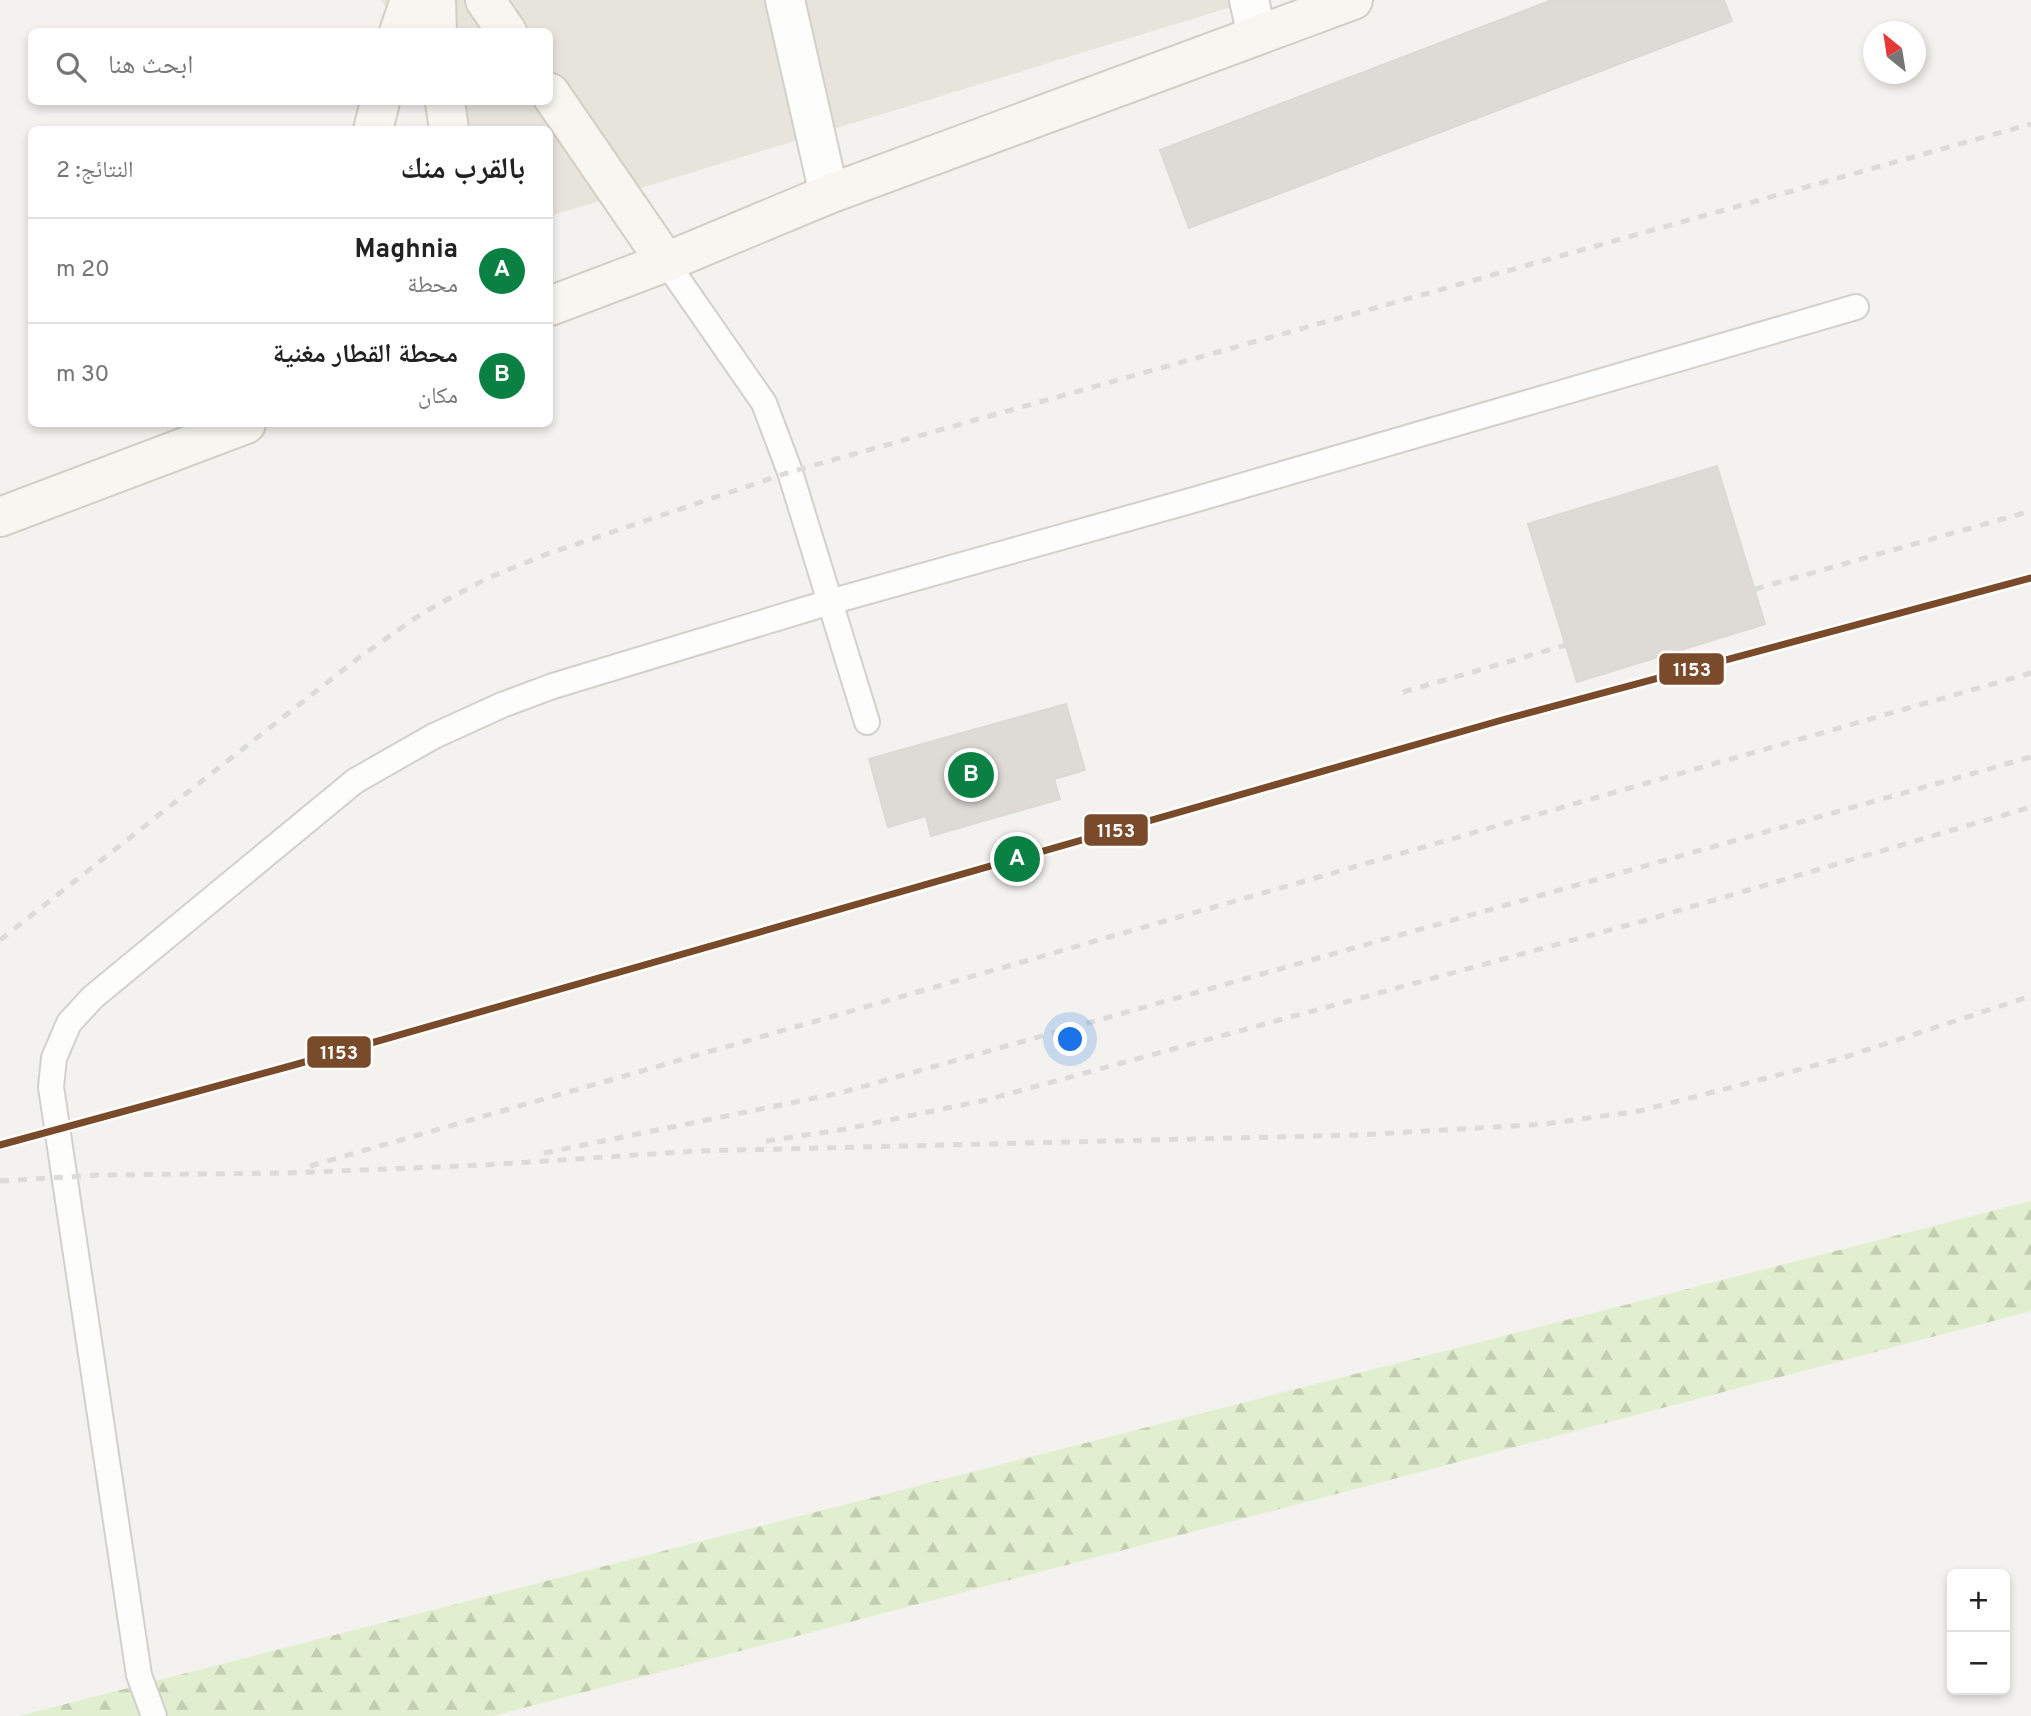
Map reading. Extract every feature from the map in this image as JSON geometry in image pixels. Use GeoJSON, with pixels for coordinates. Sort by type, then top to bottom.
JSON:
{"type":"FeatureCollection","features":[{"type":"Feature","properties":{"kind":"street"},"geometry":{"type":"LineString","coordinates":[[400,28],[410,0]]}},
{"type":"Feature","properties":{"kind":"street"},"geometry":{"type":"LineString","coordinates":[[436,0],[438,28]]}},
{"type":"Feature","properties":{"kind":"street"},"geometry":{"type":"LineString","coordinates":[[485,0],[504,28]]}},
{"type":"Feature","properties":{"kind":"street"},"geometry":{"type":"LineString","coordinates":[[785,0],[829,194]]}},
{"type":"Feature","properties":{"kind":"street"},"geometry":{"type":"LineString","coordinates":[[553,305],[666,262],[1253,18],[1353,0]]}},
{"type":"Feature","properties":{"kind":"street"},"geometry":{"type":"LineString","coordinates":[[553,97],[666,262]]}},
{"type":"Feature","properties":{"kind":"street"},"geometry":{"type":"LineString","coordinates":[[374,126],[379,105]]}},
{"type":"Feature","properties":{"kind":"street"},"geometry":{"type":"LineString","coordinates":[[445,105],[448,126]]}},
{"type":"Feature","properties":{"kind":"street"},"geometry":{"type":"LineString","coordinates":[[0,517],[231,427]]}},
{"type":"Feature","properties":{"kind":"lane"},"geometry":{"type":"LineString","coordinates":[[666,262],[764,403],[790,472],[867,722]]}},
{"type":"Feature","properties":{"kind":"lane"},"geometry":{"type":"LineString","coordinates":[[155,1716],[139,1675],[51,1087],[54,1058],[69,1023],[93,997],[355,781],[434,736],[502,705],[553,686],[830,602],[1190,501],[1856,307]]}},
{"type":"Feature","properties":{"kind":"shaded area"},"geometry":{"type":"Polygon","coordinates":[[[381,0],[1254,0],[553,215],[553,126],[465,126],[451,105],[553,105],[553,28],[400,28],[381,0]]]}},
{"type":"Feature","properties":{"kind":"green space"},"geometry":{"type":"Polygon","coordinates":[[[2031,1201],[2031,1311],[493,1716],[19,1716],[2031,1201]]]}},
{"type":"Feature","properties":{"kind":"building"},"geometry":{"type":"Polygon","coordinates":[[[1552,0],[1724,0],[1732,21],[1189,228],[1160,150],[1552,0]]]}},
{"type":"Feature","properties":{"kind":"building"},"geometry":{"type":"Polygon","coordinates":[[[1717,466],[1765,624],[1577,682],[1528,524],[1717,466]]]}},
{"type":"Feature","properties":{"kind":"building"},"geometry":{"type":"Polygon","coordinates":[[[1066,704],[1085,770],[1054,779],[1060,799],[931,836],[926,816],[888,827],[869,759],[1066,704]]]}},
{"type":"Feature","properties":{"kind":"railway"},"geometry":{"type":"LineString","coordinates":[[0,940],[357,659],[424,612],[488,578],[547,554],[790,472],[2031,124]]}},
{"type":"Feature","properties":{"kind":"railway"},"geometry":{"type":"LineString","coordinates":[[1755,589],[2031,511]]}},
{"type":"Feature","properties":{"kind":"railway"},"geometry":{"type":"LineString","coordinates":[[1403,692],[1566,645]]}},
{"type":"Feature","properties":{"kind":"railway"},"geometry":{"type":"LineString","coordinates":[[310,1166],[2031,673]]}},
{"type":"Feature","properties":{"kind":"railway"},"geometry":{"type":"LineString","coordinates":[[544,1153],[840,1093],[2031,757]]}},
{"type":"Feature","properties":{"kind":"railway"},"geometry":{"type":"LineString","coordinates":[[766,1141],[846,1129],[986,1100],[1643,921],[2031,807]]}},
{"type":"Feature","properties":{"kind":"railway"},"geometry":{"type":"LineString","coordinates":[[0,1181],[100,1175],[287,1173],[485,1165],[697,1151],[1358,1135],[1545,1124],[1639,1111],[1839,1059],[2031,996]]}},
{"type":"Feature","properties":{"kind":"transit line","name":"1153"},"geometry":{"type":"LineString","coordinates":[[0,1145],[294,1065],[1502,720],[2031,578]]}},
{"type":"Feature","properties":{"kind":"place","name":"محطة القطار مغنية"},"geometry":{"type":"Point","coordinates":[971,775]}},
{"type":"Feature","properties":{"kind":"place","name":"Maghnia"},"geometry":{"type":"Point","coordinates":[1017,859]}}]}
